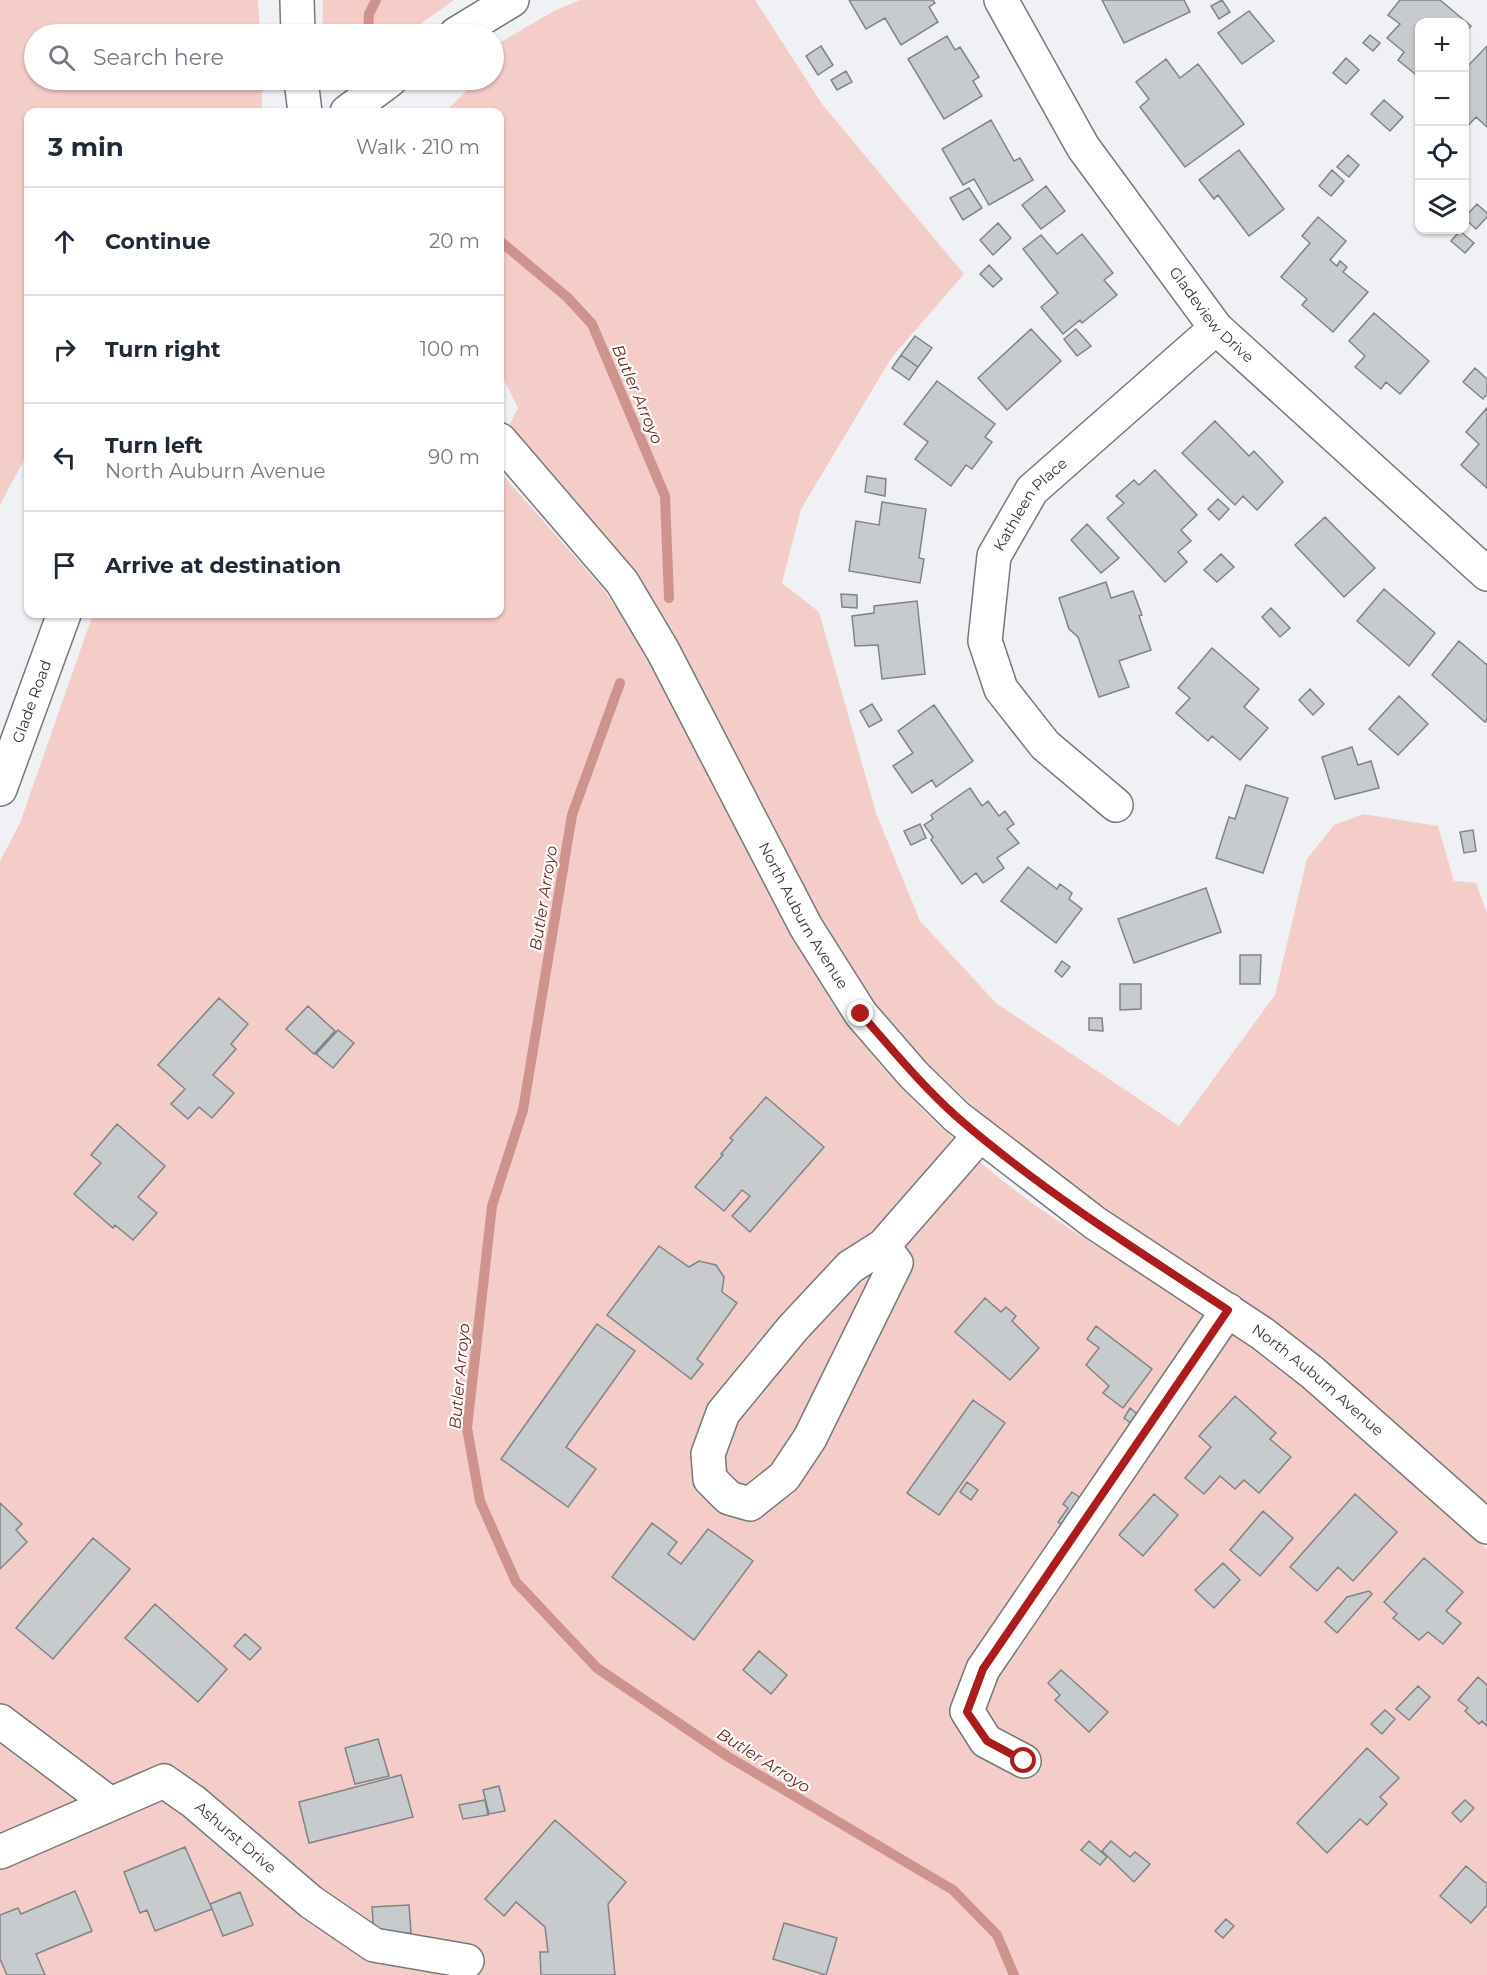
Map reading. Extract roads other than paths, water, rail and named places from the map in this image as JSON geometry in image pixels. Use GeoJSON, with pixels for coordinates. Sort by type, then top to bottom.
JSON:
{"type":"FeatureCollection","features":[{"type":"Feature","properties":{"kind":"street"},"geometry":{"type":"LineString","coordinates":[[297,0],[298,24]]}},
{"type":"Feature","properties":{"kind":"street"},"geometry":{"type":"LineString","coordinates":[[472,24],[512,0]]}},
{"type":"Feature","properties":{"kind":"street","name":"Gladeview Drive"},"geometry":{"type":"LineString","coordinates":[[1000,0],[1083,147],[1216,328],[1487,574]]}},
{"type":"Feature","properties":{"kind":"street"},"geometry":{"type":"LineString","coordinates":[[302,90],[304,108]]}},
{"type":"Feature","properties":{"kind":"street"},"geometry":{"type":"LineString","coordinates":[[352,108],[377,90]]}},
{"type":"Feature","properties":{"kind":"street","name":"Kathleen Place"},"geometry":{"type":"LineString","coordinates":[[1116,805],[1045,745],[1001,689],[985,641],[994,556],[1032,490],[1216,328]]}},
{"type":"Feature","properties":{"kind":"street","name":"North Auburn Avenue"},"geometry":{"type":"LineString","coordinates":[[504,445],[622,582],[663,651],[806,927],[861,1014],[913,1074],[980,1135],[1095,1223],[1228,1310],[1313,1372],[1487,1527]]}},
{"type":"Feature","properties":{"kind":"street","name":"Glade Road"},"geometry":{"type":"LineString","coordinates":[[0,789],[63,618]]}},
{"type":"Feature","properties":{"kind":"street"},"geometry":{"type":"LineString","coordinates":[[883,1246],[896,1263],[810,1438],[784,1477],[750,1504],[729,1498],[710,1479],[708,1454],[723,1413],[793,1328],[850,1267],[883,1246],[980,1135]]}},
{"type":"Feature","properties":{"kind":"street"},"geometry":{"type":"LineString","coordinates":[[1024,1761],[987,1741],[967,1712],[983,1669],[1228,1310]]}},
{"type":"Feature","properties":{"kind":"street"},"geometry":{"type":"LineString","coordinates":[[0,1721],[110,1803]]}},
{"type":"Feature","properties":{"kind":"street","name":"Ashurst Drive"},"geometry":{"type":"LineString","coordinates":[[0,1852],[164,1781],[194,1802],[311,1902],[374,1945],[467,1961]]}},
{"type":"Feature","properties":{"kind":"waterway","name":"Butler Arroyo"},"geometry":{"type":"LineString","coordinates":[[368,24],[369,14],[376,0]]}},
{"type":"Feature","properties":{"kind":"waterway","name":"Butler Arroyo"},"geometry":{"type":"LineString","coordinates":[[504,244],[567,297],[592,324],[665,496],[669,598]]}},
{"type":"Feature","properties":{"kind":"waterway","name":"Butler Arroyo"},"geometry":{"type":"LineString","coordinates":[[620,683],[572,815],[523,1110],[492,1206],[467,1428],[480,1501],[516,1582],[597,1668],[727,1756],[953,1890],[997,1935],[1014,1975]]}}]}
